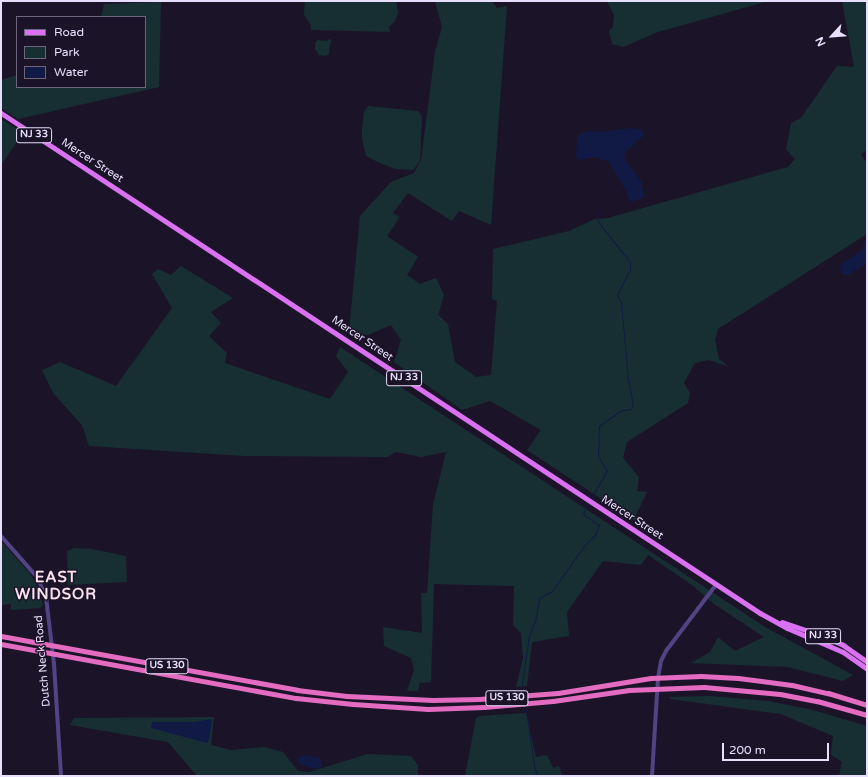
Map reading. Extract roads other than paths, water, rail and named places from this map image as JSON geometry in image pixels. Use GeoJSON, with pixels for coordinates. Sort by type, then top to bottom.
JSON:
{"type":"FeatureCollection","features":[{"type":"Feature","properties":{"kind":"highway","name":"US 130"},"geometry":{"type":"LineString","coordinates":[[1,636],[297,690],[367,697],[433,700],[511,698],[658,678],[707,676],[756,680],[810,689],[867,705]]}},
{"type":"Feature","properties":{"kind":"highway","name":"US 130"},"geometry":{"type":"LineString","coordinates":[[1,644],[296,698],[403,708],[434,709],[520,705],[657,688],[704,687],[761,691],[818,701],[867,715]]}},
{"type":"Feature","properties":{"kind":"main road","name":"Mercer Street"},"geometry":{"type":"LineString","coordinates":[[1,114],[716,585],[774,619],[826,637],[843,645],[867,662]]}},
{"type":"Feature","properties":{"kind":"main road","name":"Mercer Street"},"geometry":{"type":"LineString","coordinates":[[774,619],[787,628],[843,652],[867,669]]}},
{"type":"Feature","properties":{"kind":"street","name":"Dutch Neck Road"},"geometry":{"type":"LineString","coordinates":[[1,536],[37,577],[44,589],[53,653],[61,776]]}},
{"type":"Feature","properties":{"kind":"street"},"geometry":{"type":"LineString","coordinates":[[652,776],[657,688],[661,661],[666,651],[716,585]]}},
{"type":"Feature","properties":{"kind":"water"},"geometry":{"type":"Polygon","coordinates":[[[630,128],[642,130],[644,135],[626,152],[624,158],[641,181],[644,195],[643,198],[632,202],[629,200],[626,191],[609,162],[596,157],[578,160],[576,156],[577,139],[579,134],[589,131],[605,132],[630,128]]]}},
{"type":"Feature","properties":{"kind":"water"},"geometry":{"type":"Polygon","coordinates":[[[867,240],[867,263],[848,275],[843,275],[839,266],[863,249],[864,242],[867,240]]]}},
{"type":"Feature","properties":{"kind":"water"},"geometry":{"type":"Polygon","coordinates":[[[210,719],[212,721],[209,740],[207,743],[151,728],[152,722],[195,722],[210,719]]]}},
{"type":"Feature","properties":{"kind":"water"},"geometry":{"type":"Polygon","coordinates":[[[306,755],[320,758],[322,765],[321,767],[314,769],[301,765],[297,761],[297,758],[306,755]]]}},
{"type":"Feature","properties":{"kind":"waterway"},"geometry":{"type":"LineString","coordinates":[[590,500],[607,471],[598,456],[599,426],[622,410],[631,409],[633,405],[628,380],[621,301],[617,295],[630,270],[630,262],[599,223],[597,218],[598,212]]}},
{"type":"Feature","properties":{"kind":"waterway"},"geometry":{"type":"LineString","coordinates":[[521,690],[529,636],[536,618],[539,598],[552,591],[584,546],[595,535],[599,525],[583,514],[589,502]]}},
{"type":"Feature","properties":{"kind":"waterway"},"geometry":{"type":"LineString","coordinates":[[526,709],[537,776]]}},
{"type":"Feature","properties":{"kind":"district","name":"EAST WINDSOR"},"geometry":{"type":"Point","coordinates":[56,586]}}]}
